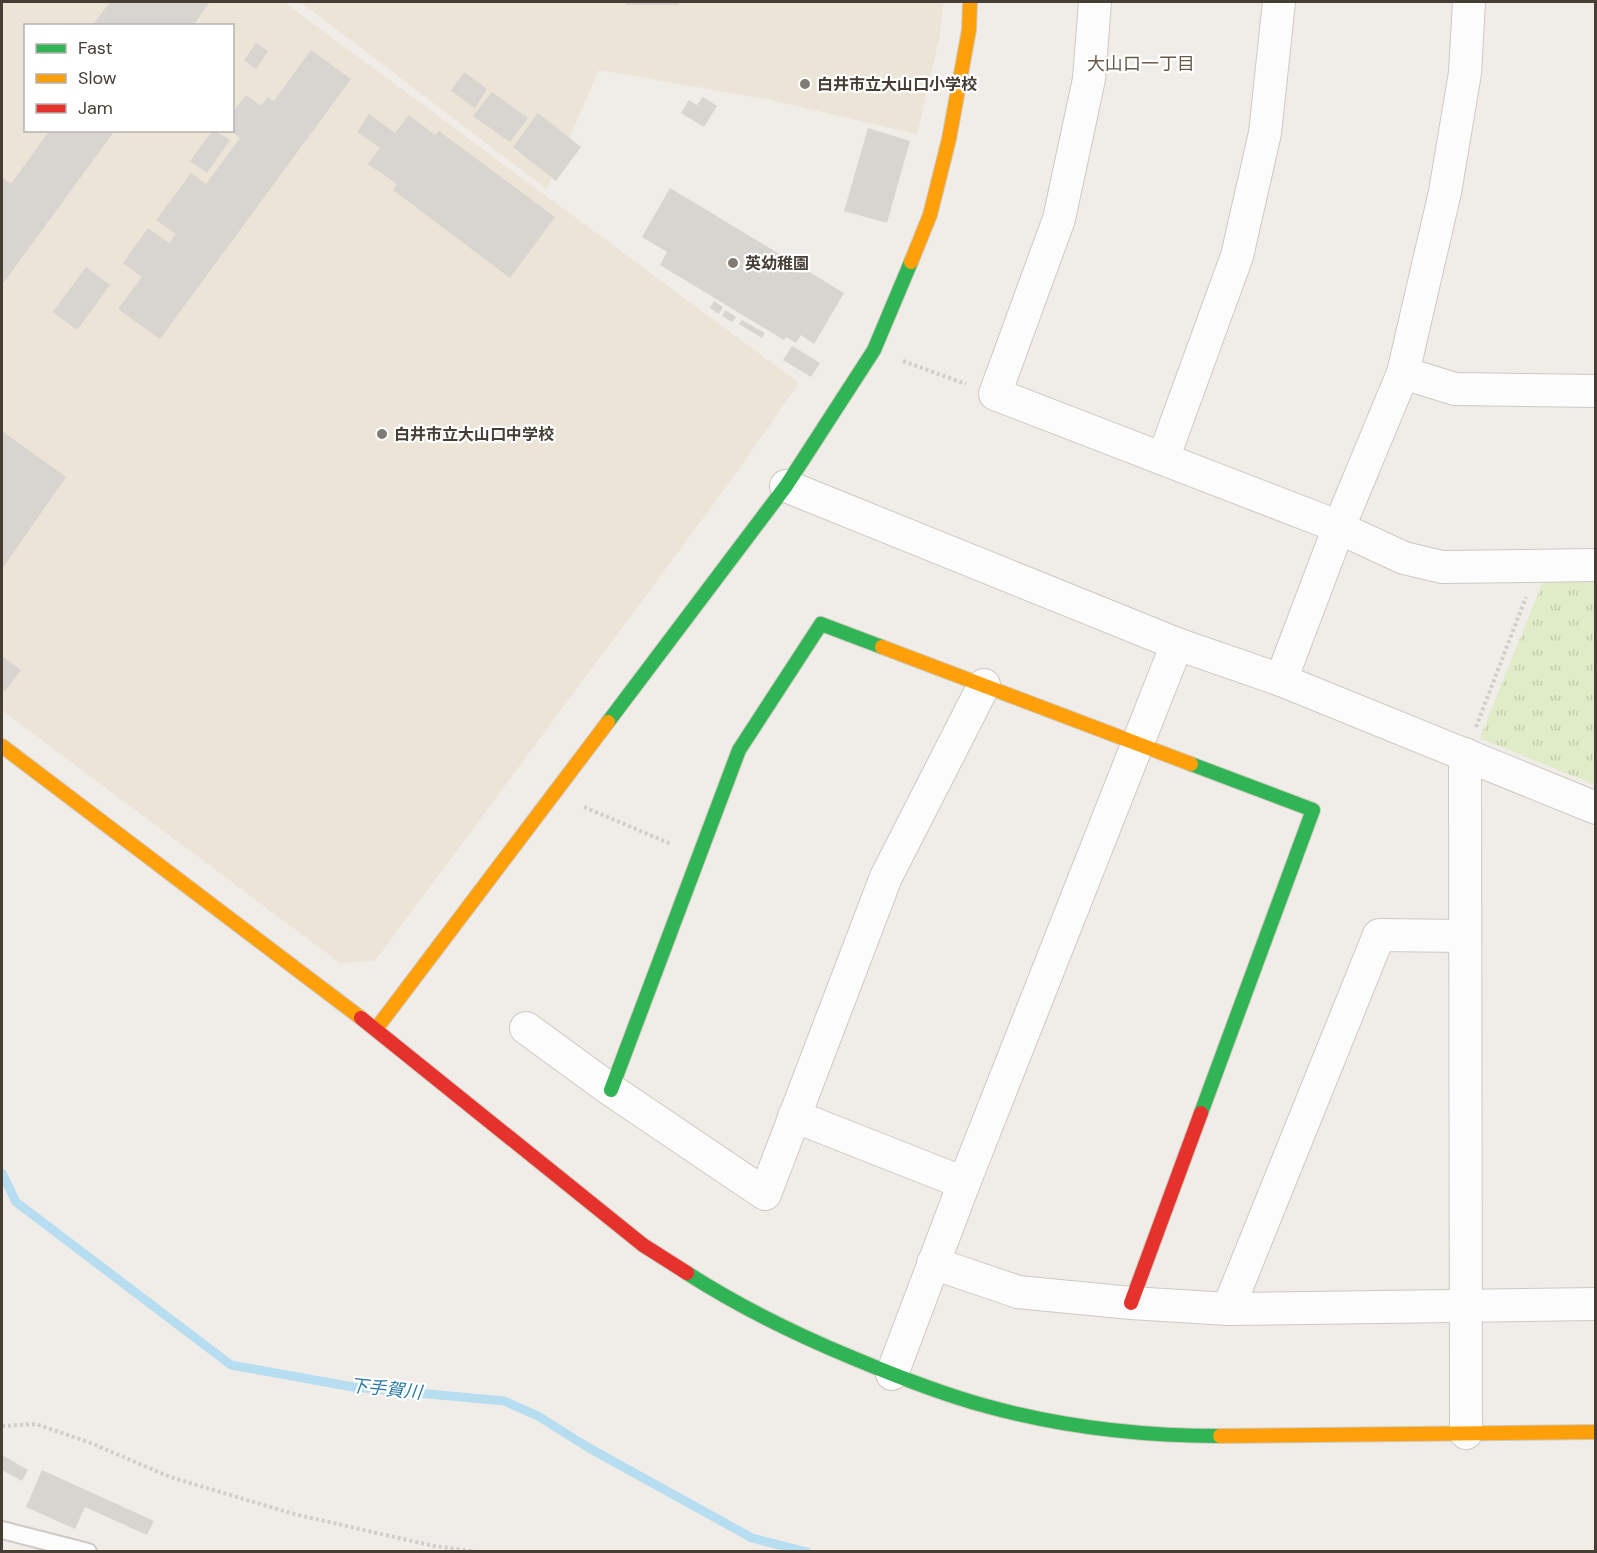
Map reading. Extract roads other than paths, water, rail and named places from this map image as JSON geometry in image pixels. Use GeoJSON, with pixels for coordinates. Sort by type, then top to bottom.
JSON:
{"type":"FeatureCollection","features":[{"type":"Feature","properties":{"kind":"street"},"geometry":{"type":"LineString","coordinates":[[376,1029],[786,486],[874,350],[930,216],[949,139],[969,30],[970,2]]}},
{"type":"Feature","properties":{"kind":"street"},"geometry":{"type":"LineString","coordinates":[[1095,2],[1089,78],[1059,219],[995,394],[1339,527],[1404,558],[1442,567],[1596,565]]}},
{"type":"Feature","properties":{"kind":"street"},"geometry":{"type":"LineString","coordinates":[[1163,459],[1237,256],[1264,133],[1279,2]]}},
{"type":"Feature","properties":{"kind":"street"},"geometry":{"type":"LineString","coordinates":[[1281,680],[1339,527],[1403,373],[1445,192],[1465,73],[1469,2]]}},
{"type":"Feature","properties":{"kind":"street"},"geometry":{"type":"LineString","coordinates":[[1403,373],[1455,389],[1596,391]]}},
{"type":"Feature","properties":{"kind":"street"},"geometry":{"type":"LineString","coordinates":[[786,486],[1177,644],[1470,741],[1596,808]]}},
{"type":"Feature","properties":{"kind":"street"},"geometry":{"type":"LineString","coordinates":[[611,1090],[739,750],[820,624],[1313,810],[1131,1303]]}},
{"type":"Feature","properties":{"kind":"street"},"geometry":{"type":"LineString","coordinates":[[892,1374],[964,1183],[1177,644]]}},
{"type":"Feature","properties":{"kind":"street"},"geometry":{"type":"LineString","coordinates":[[526,1028],[611,1090],[765,1194],[886,877],[984,685]]}},
{"type":"Feature","properties":{"kind":"street"},"geometry":{"type":"LineString","coordinates":[[1466,1433],[1465,936],[1470,741]]}},
{"type":"Feature","properties":{"kind":"street"},"geometry":{"type":"LineString","coordinates":[[2,746],[376,1029],[643,1245],[728,1299],[813,1341],[892,1374],[984,1406],[1046,1420],[1115,1431],[1176,1436],[1596,1432]]}},
{"type":"Feature","properties":{"kind":"street"},"geometry":{"type":"LineString","coordinates":[[1228,1309],[1379,935],[1465,936]]}},
{"type":"Feature","properties":{"kind":"street"},"geometry":{"type":"LineString","coordinates":[[794,1116],[964,1183]]}},
{"type":"Feature","properties":{"kind":"street"},"geometry":{"type":"LineString","coordinates":[[933,1263],[1018,1292],[1131,1303],[1228,1309],[1596,1304]]}},
{"type":"Feature","properties":{"kind":"lane"},"geometry":{"type":"LineString","coordinates":[[2,1530],[88,1551]]}},
{"type":"Feature","properties":{"kind":"waterway","name":"下手賀川"},"geometry":{"type":"LineString","coordinates":[[2,1173],[16,1202],[231,1365],[353,1387],[504,1401],[538,1416],[589,1448],[752,1538],[807,1552]]}},
{"type":"Feature","properties":{"kind":"place","name":"白井市立大山口小学校"},"geometry":{"type":"Point","coordinates":[805,84]}},
{"type":"Feature","properties":{"kind":"place","name":"英幼稚園"},"geometry":{"type":"Point","coordinates":[733,263]}},
{"type":"Feature","properties":{"kind":"place","name":"白井市立大山口中学校"},"geometry":{"type":"Point","coordinates":[382,434]}},
{"type":"Feature","properties":{"kind":"district","name":"大山口一丁目"},"geometry":{"type":"Point","coordinates":[1141,64]}}]}
